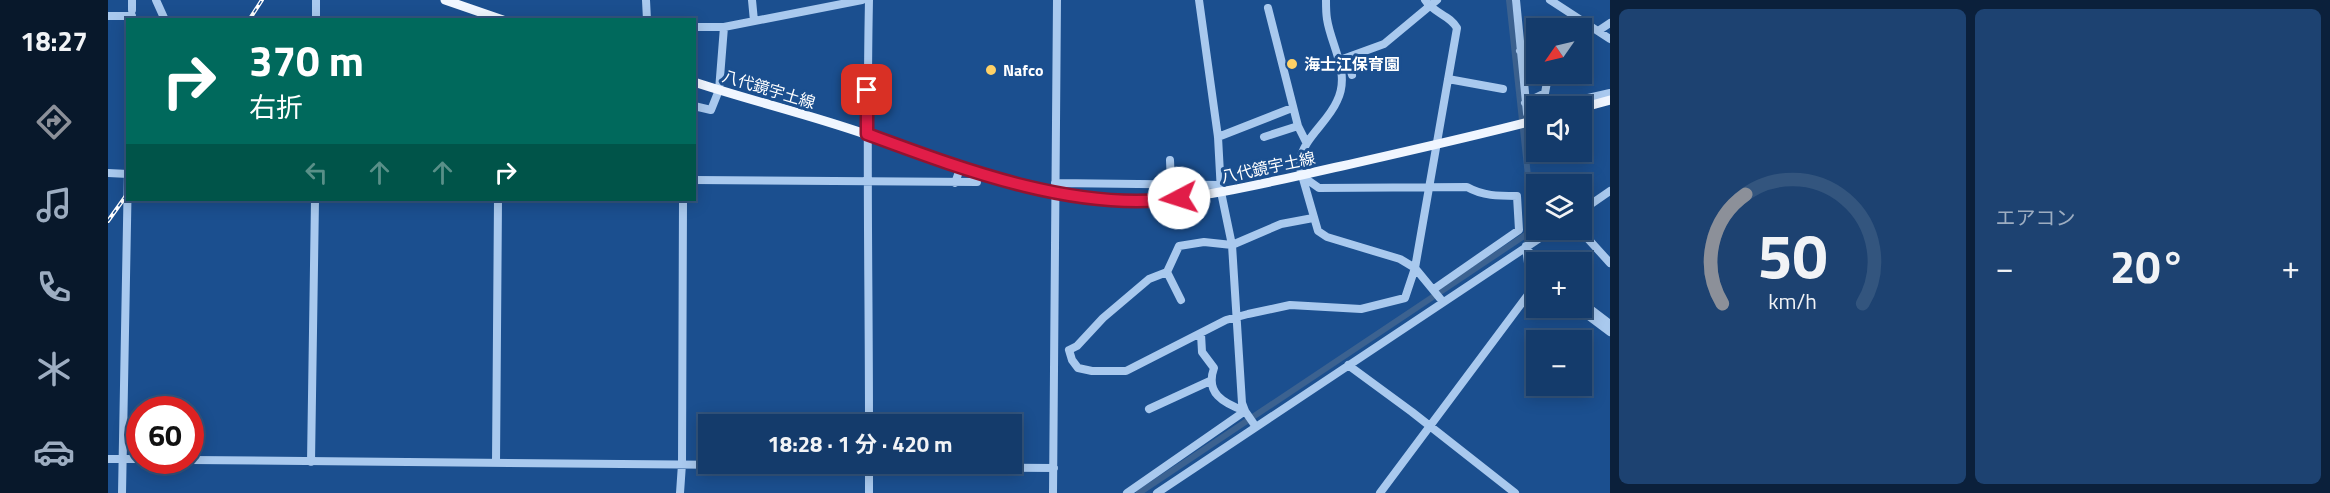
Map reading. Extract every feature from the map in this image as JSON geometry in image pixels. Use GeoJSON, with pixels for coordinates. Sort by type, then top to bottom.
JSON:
{"type":"FeatureCollection","features":[{"type":"Feature","properties":{"kind":"main road"},"geometry":{"type":"LineString","coordinates":[[445,0],[497,18]]}},
{"type":"Feature","properties":{"kind":"main road","name":"八代鏡宇土線"},"geometry":{"type":"LineString","coordinates":[[696,83],[867,134],[994,178],[1055,188],[1103,200],[1158,201],[1302,176],[1436,146],[1526,122]]}},
{"type":"Feature","properties":{"kind":"main road"},"geometry":{"type":"LineString","coordinates":[[1592,105],[1610,100]]}},
{"type":"Feature","properties":{"kind":"street"},"geometry":{"type":"LineString","coordinates":[[132,0],[132,9]]}},
{"type":"Feature","properties":{"kind":"street"},"geometry":{"type":"LineString","coordinates":[[156,0],[164,18]]}},
{"type":"Feature","properties":{"kind":"street"},"geometry":{"type":"LineString","coordinates":[[316,0],[316,18]]}},
{"type":"Feature","properties":{"kind":"street"},"geometry":{"type":"LineString","coordinates":[[646,0],[647,18]]}},
{"type":"Feature","properties":{"kind":"street"},"geometry":{"type":"LineString","coordinates":[[752,0],[754,21]]}},
{"type":"Feature","properties":{"kind":"street"},"geometry":{"type":"LineString","coordinates":[[696,27],[724,27],[862,0]]}},
{"type":"Feature","properties":{"kind":"street"},"geometry":{"type":"LineString","coordinates":[[869,0],[867,134],[869,414]]}},
{"type":"Feature","properties":{"kind":"street"},"geometry":{"type":"LineString","coordinates":[[1053,493],[1058,0]]}},
{"type":"Feature","properties":{"kind":"street"},"geometry":{"type":"LineString","coordinates":[[1199,0],[1218,137],[1221,189],[1232,244],[1242,403],[1256,427]]}},
{"type":"Feature","properties":{"kind":"street"},"geometry":{"type":"LineString","coordinates":[[1326,0],[1327,20],[1340,60],[1341,87],[1337,102],[1306,142],[1300,155],[1299,165],[1318,231],[1327,237],[1400,259],[1415,268],[1443,302]]}},
{"type":"Feature","properties":{"kind":"street"},"geometry":{"type":"LineString","coordinates":[[1340,60],[1384,44],[1427,3],[1437,0]]}},
{"type":"Feature","properties":{"kind":"street"},"geometry":{"type":"LineString","coordinates":[[1516,0],[1526,108]]}},
{"type":"Feature","properties":{"kind":"street"},"geometry":{"type":"LineString","coordinates":[[1550,0],[1610,39]]}},
{"type":"Feature","properties":{"kind":"street"},"geometry":{"type":"LineString","coordinates":[[1069,350],[1078,368],[1092,371],[1126,371],[1184,340],[1237,317],[1290,305],[1351,309],[1385,304],[1405,298],[1415,268],[1457,28],[1454,22],[1427,3]]}},
{"type":"Feature","properties":{"kind":"street"},"geometry":{"type":"LineString","coordinates":[[1268,8],[1277,49],[1288,83],[1292,108],[1306,142]]}},
{"type":"Feature","properties":{"kind":"street"},"geometry":{"type":"LineString","coordinates":[[108,15],[132,16],[132,18]]}},
{"type":"Feature","properties":{"kind":"street"},"geometry":{"type":"LineString","coordinates":[[1598,31],[1610,23]]}},
{"type":"Feature","properties":{"kind":"street"},"geometry":{"type":"LineString","coordinates":[[696,106],[711,110],[719,90],[724,27]]}},
{"type":"Feature","properties":{"kind":"street"},"geometry":{"type":"LineString","coordinates":[[1521,51],[1526,48]]}},
{"type":"Feature","properties":{"kind":"street"},"geometry":{"type":"LineString","coordinates":[[1341,69],[1350,68],[1352,75]]}},
{"type":"Feature","properties":{"kind":"street"},"geometry":{"type":"LineString","coordinates":[[1448,79],[1503,89]]}},
{"type":"Feature","properties":{"kind":"street"},"geometry":{"type":"LineString","coordinates":[[1525,103],[1545,93],[1547,84]]}},
{"type":"Feature","properties":{"kind":"street"},"geometry":{"type":"LineString","coordinates":[[1592,97],[1610,93]]}},
{"type":"Feature","properties":{"kind":"street"},"geometry":{"type":"LineString","coordinates":[[1218,137],[1292,108]]}},
{"type":"Feature","properties":{"kind":"street"},"geometry":{"type":"LineString","coordinates":[[1264,137],[1298,126]]}},
{"type":"Feature","properties":{"kind":"street"},"geometry":{"type":"LineString","coordinates":[[1170,160],[1171,184]]}},
{"type":"Feature","properties":{"kind":"street"},"geometry":{"type":"LineString","coordinates":[[955,183],[961,166]]}},
{"type":"Feature","properties":{"kind":"street"},"geometry":{"type":"LineString","coordinates":[[108,173],[126,173]]}},
{"type":"Feature","properties":{"kind":"street"},"geometry":{"type":"LineString","coordinates":[[1302,176],[1319,188],[1467,187],[1479,193],[1495,196],[1517,196],[1519,230],[1434,289]]}},
{"type":"Feature","properties":{"kind":"street"},"geometry":{"type":"LineString","coordinates":[[696,180],[977,182]]}},
{"type":"Feature","properties":{"kind":"street"},"geometry":{"type":"LineString","coordinates":[[1055,188],[1171,184],[1221,189]]}},
{"type":"Feature","properties":{"kind":"street"},"geometry":{"type":"LineString","coordinates":[[1592,203],[1610,191]]}},
{"type":"Feature","properties":{"kind":"street"},"geometry":{"type":"LineString","coordinates":[[122,493],[127,201]]}},
{"type":"Feature","properties":{"kind":"street"},"geometry":{"type":"LineString","coordinates":[[311,462],[315,201]]}},
{"type":"Feature","properties":{"kind":"street"},"geometry":{"type":"LineString","coordinates":[[496,463],[498,201]]}},
{"type":"Feature","properties":{"kind":"street"},"geometry":{"type":"LineString","coordinates":[[680,493],[683,201]]}},
{"type":"Feature","properties":{"kind":"street"},"geometry":{"type":"LineString","coordinates":[[1055,345],[1069,350],[1077,346],[1103,318],[1149,279],[1167,272],[1179,246],[1204,242],[1232,244],[1281,224],[1313,218]]}},
{"type":"Feature","properties":{"kind":"street"},"geometry":{"type":"LineString","coordinates":[[1157,493],[1536,240]]}},
{"type":"Feature","properties":{"kind":"street"},"geometry":{"type":"LineString","coordinates":[[1589,240],[1610,263]]}},
{"type":"Feature","properties":{"kind":"street"},"geometry":{"type":"LineString","coordinates":[[1526,246],[1529,252]]}},
{"type":"Feature","properties":{"kind":"street"},"geometry":{"type":"LineString","coordinates":[[1526,246],[1526,252]]}},
{"type":"Feature","properties":{"kind":"street"},"geometry":{"type":"LineString","coordinates":[[1167,272],[1181,300]]}},
{"type":"Feature","properties":{"kind":"street"},"geometry":{"type":"LineString","coordinates":[[1380,493],[1526,297]]}},
{"type":"Feature","properties":{"kind":"street"},"geometry":{"type":"LineString","coordinates":[[1592,315],[1610,324]]}},
{"type":"Feature","properties":{"kind":"street"},"geometry":{"type":"LineString","coordinates":[[1592,315],[1610,332]]}},
{"type":"Feature","properties":{"kind":"street"},"geometry":{"type":"LineString","coordinates":[[1201,334],[1202,352],[1214,368],[1210,381],[1214,392],[1234,407],[1245,411]]}},
{"type":"Feature","properties":{"kind":"street"},"geometry":{"type":"LineString","coordinates":[[1348,365],[1515,493]]}},
{"type":"Feature","properties":{"kind":"street"},"geometry":{"type":"LineString","coordinates":[[1149,409],[1210,381]]}},
{"type":"Feature","properties":{"kind":"street"},"geometry":{"type":"LineString","coordinates":[[1127,493],[1245,411]]}},
{"type":"Feature","properties":{"kind":"street"},"geometry":{"type":"LineString","coordinates":[[108,459],[123,459]]}},
{"type":"Feature","properties":{"kind":"street"},"geometry":{"type":"LineString","coordinates":[[204,460],[698,464]]}},
{"type":"Feature","properties":{"kind":"street"},"geometry":{"type":"LineString","coordinates":[[1022,467],[1054,468]]}},
{"type":"Feature","properties":{"kind":"street"},"geometry":{"type":"LineString","coordinates":[[868,474],[869,493]]}},
{"type":"Feature","properties":{"kind":"waterway"},"geometry":{"type":"LineString","coordinates":[[1139,493],[1527,234],[1533,222],[1509,0]]}},
{"type":"Feature","properties":{"kind":"railway"},"geometry":{"type":"LineString","coordinates":[[250,18],[262,0]]}},
{"type":"Feature","properties":{"kind":"railway"},"geometry":{"type":"LineString","coordinates":[[108,221],[126,196]]}},
{"type":"Feature","properties":{"kind":"place","name":"海士江保育園"},"geometry":{"type":"Point","coordinates":[1292,64]}},
{"type":"Feature","properties":{"kind":"place","name":"Nafco"},"geometry":{"type":"Point","coordinates":[991,70]}},
{"type":"Feature","properties":{"kind":"route"},"geometry":{"type":"LineString","coordinates":[[867,90],[867,134],[917,153],[994,178],[1055,192],[1103,200],[1158,201],[1179,198]]}}]}
